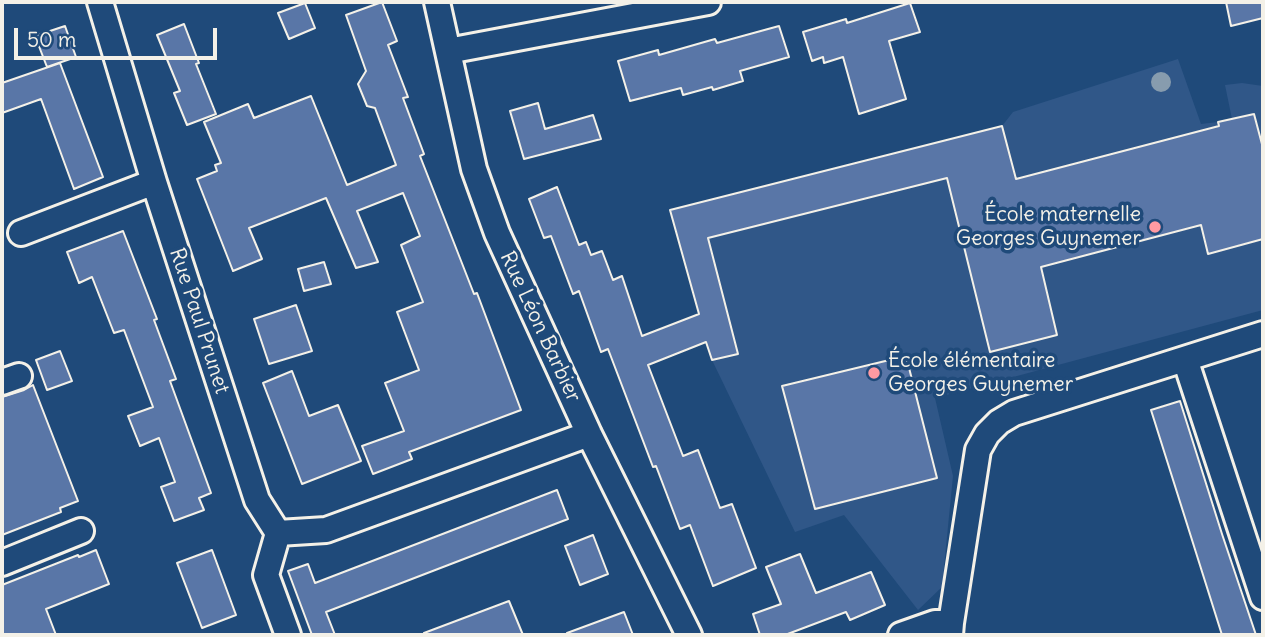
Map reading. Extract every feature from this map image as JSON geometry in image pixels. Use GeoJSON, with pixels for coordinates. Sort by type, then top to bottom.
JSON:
{"type":"FeatureCollection","features":[{"type":"Feature","properties":{"kind":"street","name":"Rue Paul Prunet"},"geometry":{"type":"LineString","coordinates":[[100,2],[153,182],[257,500],[278,533]]}},
{"type":"Feature","properties":{"kind":"street","name":"Rue Léon Barbier"},"geometry":{"type":"LineString","coordinates":[[437,2],[474,169],[497,233],[589,434],[689,635]]}},
{"type":"Feature","properties":{"kind":"street"},"geometry":{"type":"LineString","coordinates":[[448,51],[708,2]]}},
{"type":"Feature","properties":{"kind":"street"},"geometry":{"type":"LineString","coordinates":[[21,233],[153,182]]}},
{"type":"Feature","properties":{"kind":"street"},"geometry":{"type":"LineString","coordinates":[[901,635],[934,623],[950,629],[978,450],[987,434],[999,422],[1014,413],[1263,334]]}},
{"type":"Feature","properties":{"kind":"street"},"geometry":{"type":"LineString","coordinates":[[1185,359],[1263,597]]}},
{"type":"Feature","properties":{"kind":"street"},"geometry":{"type":"LineString","coordinates":[[288,635],[266,575],[278,533],[326,530],[589,434]]}},
{"type":"Feature","properties":{"kind":"street"},"geometry":{"type":"LineString","coordinates":[[2,563],[82,531]]}},
{"type":"Feature","properties":{"kind":"shaded area","name":"École élémentaire Georges Guynemer"},"geometry":{"type":"Polygon","coordinates":[[[1178,59],[1201,124],[1232,119],[1225,85],[1242,83],[1263,86],[1263,310],[935,398],[953,476],[942,587],[918,610],[844,515],[795,532],[712,360],[670,210],[1002,126],[1013,112],[1178,59]]]}},
{"type":"Feature","properties":{"kind":"building"},"geometry":{"type":"Polygon","coordinates":[[[382,2],[397,41],[388,45],[408,97],[403,98],[424,154],[420,156],[474,294],[477,293],[521,410],[409,452],[412,459],[373,474],[362,446],[404,431],[385,383],[419,370],[397,312],[423,302],[401,245],[420,236],[403,193],[357,211],[378,262],[356,268],[326,198],[249,228],[262,259],[233,271],[197,179],[217,171],[215,165],[221,163],[204,122],[248,104],[254,118],[311,96],[347,185],[396,165],[375,108],[367,106],[358,84],[366,71],[346,15],[382,2]]]}},
{"type":"Feature","properties":{"kind":"building"},"geometry":{"type":"Polygon","coordinates":[[[1226,2],[1263,2],[1263,18],[1231,26],[1226,2]]]}},
{"type":"Feature","properties":{"kind":"building"},"geometry":{"type":"Polygon","coordinates":[[[305,3],[315,28],[289,39],[278,13],[305,3]]]}},
{"type":"Feature","properties":{"kind":"building"},"geometry":{"type":"Polygon","coordinates":[[[910,3],[920,32],[889,41],[906,99],[859,114],[843,57],[824,63],[823,57],[812,61],[803,32],[846,19],[847,23],[910,3]]]}},
{"type":"Feature","properties":{"kind":"building"},"geometry":{"type":"Polygon","coordinates":[[[184,24],[216,114],[187,125],[174,93],[180,91],[157,35],[184,24]]]}},
{"type":"Feature","properties":{"kind":"building"},"geometry":{"type":"Polygon","coordinates":[[[65,26],[76,57],[47,67],[35,36],[65,26]]]}},
{"type":"Feature","properties":{"kind":"building"},"geometry":{"type":"Polygon","coordinates":[[[779,26],[789,57],[740,71],[743,81],[683,95],[681,88],[630,101],[618,61],[658,50],[659,55],[715,39],[717,43],[779,26]]]}},
{"type":"Feature","properties":{"kind":"building"},"geometry":{"type":"Polygon","coordinates":[[[60,63],[103,177],[74,189],[41,99],[2,113],[2,83],[60,63]]]}},
{"type":"Feature","properties":{"kind":"building"},"geometry":{"type":"Polygon","coordinates":[[[538,103],[545,129],[593,115],[601,139],[524,159],[510,111],[538,103]]]}},
{"type":"Feature","properties":{"kind":"building"},"geometry":{"type":"Polygon","coordinates":[[[1254,114],[1263,148],[1263,239],[1208,254],[1201,225],[1041,267],[1057,335],[990,352],[947,178],[708,238],[738,354],[712,360],[706,342],[648,365],[683,456],[698,450],[720,508],[732,504],[756,568],[713,586],[690,525],[680,529],[608,349],[601,352],[579,291],[573,294],[551,236],[544,238],[529,199],[557,187],[579,245],[586,242],[591,255],[602,251],[613,280],[622,276],[642,336],[699,314],[670,210],[1002,126],[1016,179],[1219,126],[1218,122],[1254,114]]]}},
{"type":"Feature","properties":{"kind":"building"},"geometry":{"type":"Polygon","coordinates":[[[123,231],[157,319],[154,320],[176,379],[170,381],[211,493],[199,498],[204,510],[174,521],[161,487],[175,482],[159,438],[140,446],[128,416],[153,407],[124,330],[114,333],[92,277],[79,283],[67,252],[123,231]]]}},
{"type":"Feature","properties":{"kind":"building"},"geometry":{"type":"Polygon","coordinates":[[[324,262],[331,284],[304,291],[298,269],[324,262]]]}},
{"type":"Feature","properties":{"kind":"building"},"geometry":{"type":"Polygon","coordinates":[[[296,305],[312,351],[269,364],[254,319],[296,305]]]}},
{"type":"Feature","properties":{"kind":"building"},"geometry":{"type":"Polygon","coordinates":[[[60,351],[72,381],[47,390],[36,360],[60,351]]]}},
{"type":"Feature","properties":{"kind":"building"},"geometry":{"type":"Polygon","coordinates":[[[906,356],[937,478],[815,509],[782,386],[906,356]]]}},
{"type":"Feature","properties":{"kind":"building"},"geometry":{"type":"Polygon","coordinates":[[[292,371],[309,416],[338,405],[361,461],[302,484],[263,383],[292,371]]]}},
{"type":"Feature","properties":{"kind":"building"},"geometry":{"type":"Polygon","coordinates":[[[33,385],[78,501],[60,508],[61,512],[2,535],[2,397],[33,385]]]}},
{"type":"Feature","properties":{"kind":"building"},"geometry":{"type":"Polygon","coordinates":[[[1180,401],[1256,635],[1222,635],[1151,410],[1180,401]]]}},
{"type":"Feature","properties":{"kind":"building"},"geometry":{"type":"Polygon","coordinates":[[[557,490],[568,519],[326,612],[335,635],[312,635],[288,571],[308,564],[315,583],[557,490]]]}},
{"type":"Feature","properties":{"kind":"building"},"geometry":{"type":"Polygon","coordinates":[[[593,535],[608,574],[580,585],[565,546],[593,535]]]}},
{"type":"Feature","properties":{"kind":"building"},"geometry":{"type":"Polygon","coordinates":[[[96,550],[109,584],[46,609],[56,635],[2,635],[2,585],[96,550]]]}},
{"type":"Feature","properties":{"kind":"building"},"geometry":{"type":"Polygon","coordinates":[[[212,550],[236,615],[202,628],[177,563],[212,550]]]}},
{"type":"Feature","properties":{"kind":"building"},"geometry":{"type":"Polygon","coordinates":[[[800,554],[816,593],[871,572],[885,605],[850,620],[846,612],[785,635],[760,635],[753,614],[781,604],[766,567],[800,554]]]}},
{"type":"Feature","properties":{"kind":"building"},"geometry":{"type":"Polygon","coordinates":[[[509,601],[523,635],[424,633],[509,601]]]}},
{"type":"Feature","properties":{"kind":"building"},"geometry":{"type":"Polygon","coordinates":[[[624,612],[633,635],[567,635],[567,633],[624,612]]]}},
{"type":"Feature","properties":{"kind":"place","name":"École maternelle Georges Guynemer"},"geometry":{"type":"Point","coordinates":[1155,227]}},
{"type":"Feature","properties":{"kind":"place","name":"École élémentaire Georges Guynemer"},"geometry":{"type":"Point","coordinates":[874,373]}}]}
